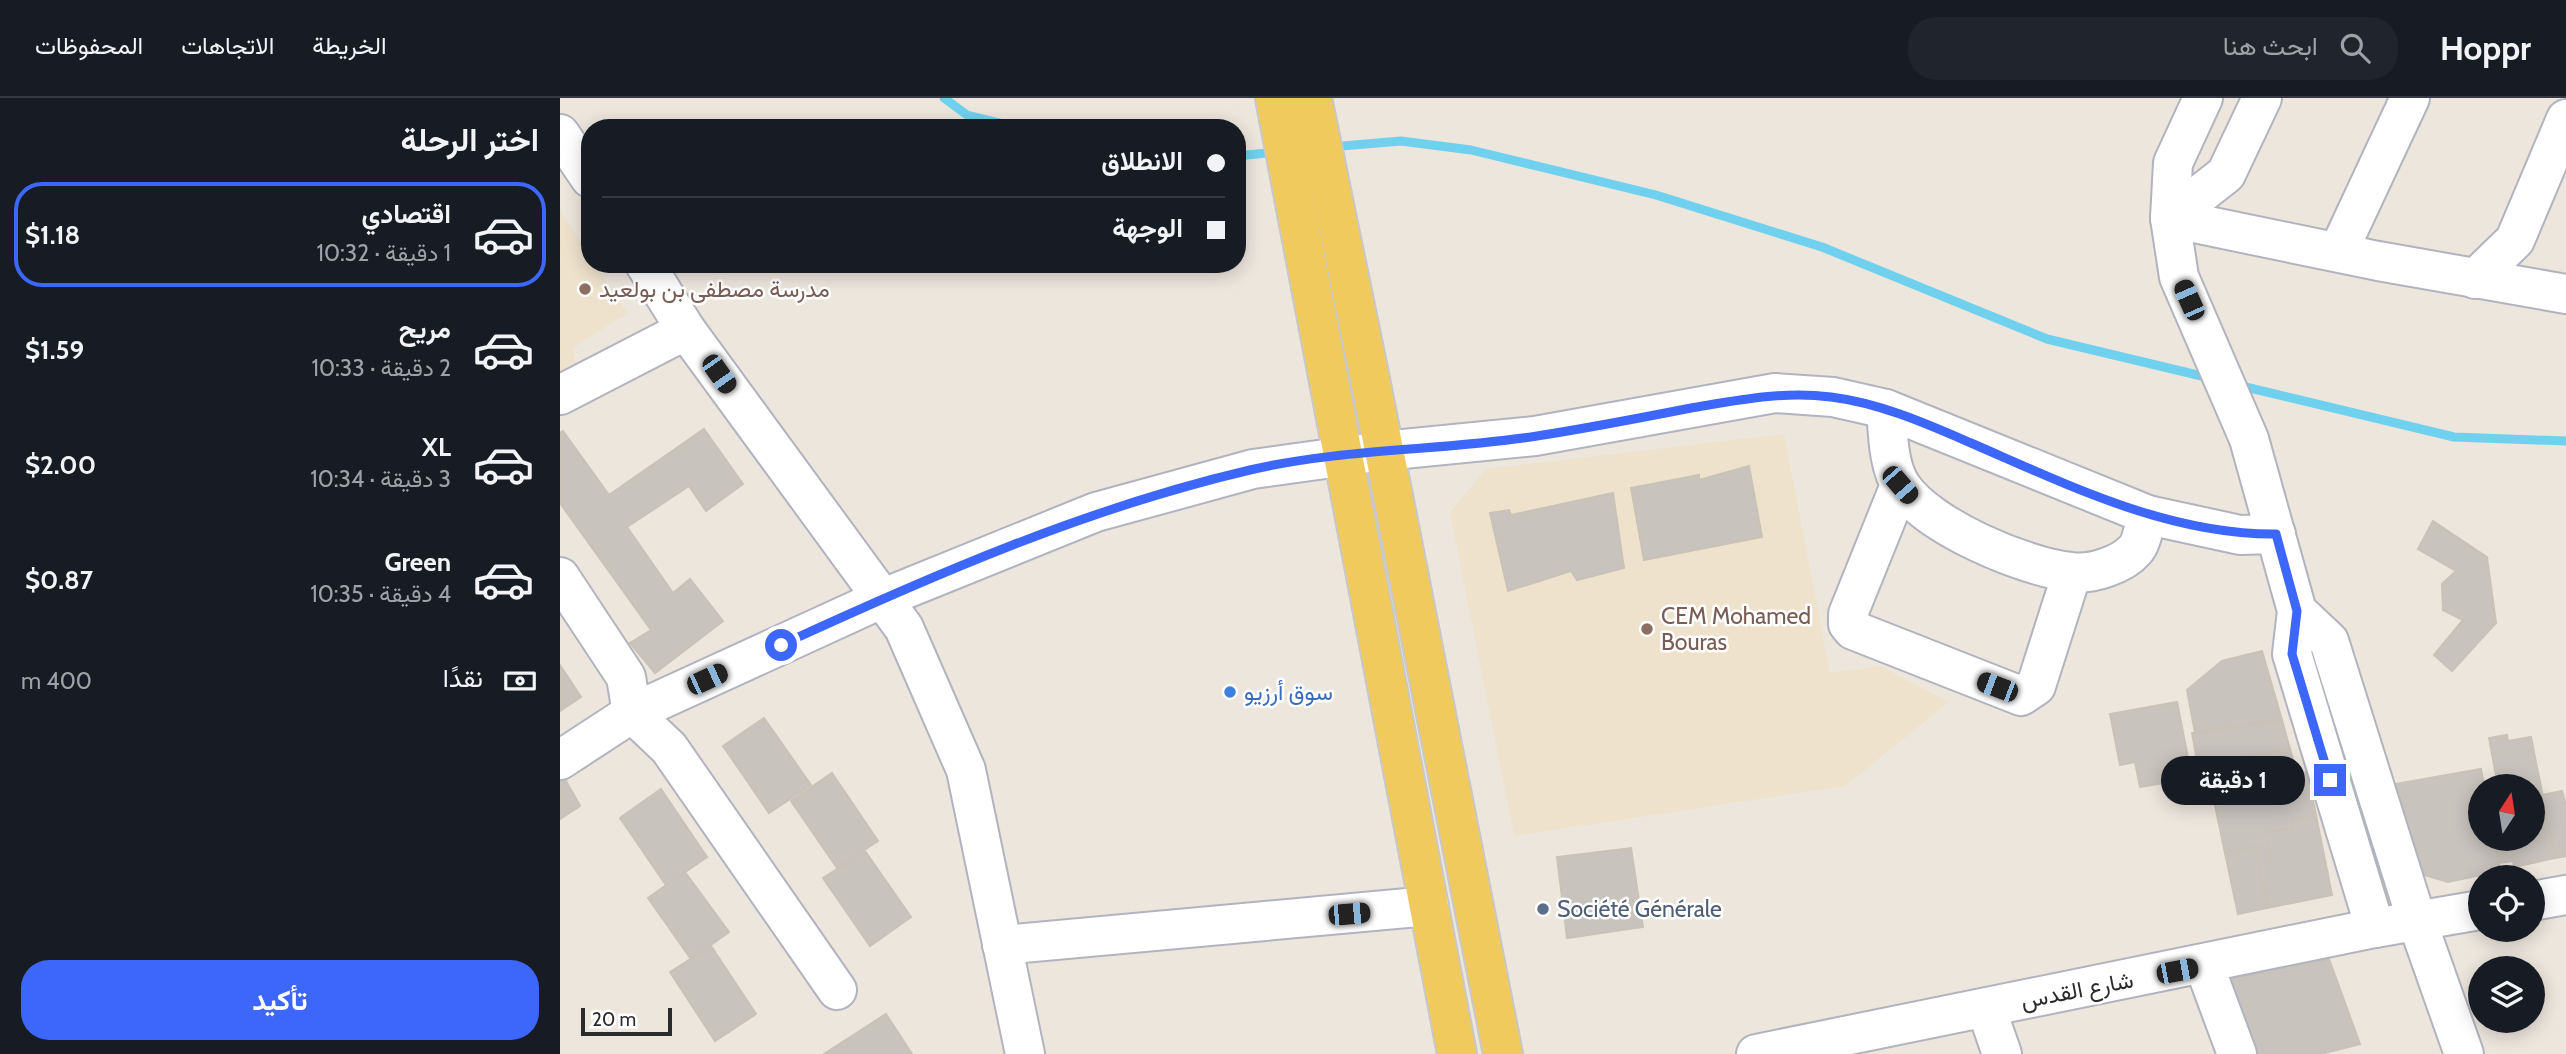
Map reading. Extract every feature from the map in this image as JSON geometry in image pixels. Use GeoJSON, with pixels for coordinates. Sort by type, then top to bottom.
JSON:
{"type":"FeatureCollection","features":[{"type":"Feature","properties":{"kind":"main road"},"geometry":{"type":"LineString","coordinates":[[1275,98],[1457,1054]]}},
{"type":"Feature","properties":{"kind":"main road"},"geometry":{"type":"LineString","coordinates":[[1312,98],[1503,1054]]}},
{"type":"Feature","properties":{"kind":"street"},"geometry":{"type":"LineString","coordinates":[[2203,98],[2172,163],[2170,218],[2179,277],[2249,439],[2297,611],[2292,654],[2375,928]]}},
{"type":"Feature","properties":{"kind":"street"},"geometry":{"type":"LineString","coordinates":[[2170,218],[2226,174],[2262,98]]}},
{"type":"Feature","properties":{"kind":"street"},"geometry":{"type":"LineString","coordinates":[[2339,250],[2410,98]]}},
{"type":"Feature","properties":{"kind":"street"},"geometry":{"type":"LineString","coordinates":[[2475,279],[2515,240],[2566,119]]}},
{"type":"Feature","properties":{"kind":"street"},"geometry":{"type":"LineString","coordinates":[[560,134],[581,165]]}},
{"type":"Feature","properties":{"kind":"street"},"geometry":{"type":"LineString","coordinates":[[2170,218],[2475,279],[2566,294]]}},
{"type":"Feature","properties":{"kind":"street"},"geometry":{"type":"LineString","coordinates":[[651,273],[686,330],[904,628],[966,770],[1025,1054]]}},
{"type":"Feature","properties":{"kind":"street"},"geometry":{"type":"LineString","coordinates":[[560,395],[686,330]]}},
{"type":"Feature","properties":{"kind":"street"},"geometry":{"type":"LineString","coordinates":[[560,760],[632,713],[881,599],[1096,512],[1253,469],[1382,451],[1535,436],[1776,393],[1833,397],[1886,409],[2148,515],[2240,535],[2276,534]]}},
{"type":"Feature","properties":{"kind":"street"},"geometry":{"type":"LineString","coordinates":[[1886,409],[1890,450],[1900,485],[1922,511],[1994,550],[2072,573],[2109,567],[2136,549],[2148,515]]}},
{"type":"Feature","properties":{"kind":"street"},"geometry":{"type":"LineString","coordinates":[[1900,485],[1848,614],[1848,624],[1853,630],[2021,696],[2036,686],[2072,573]]}},
{"type":"Feature","properties":{"kind":"street"},"geometry":{"type":"LineString","coordinates":[[560,577],[626,677],[632,713],[669,748],[837,990]]}},
{"type":"Feature","properties":{"kind":"street"},"geometry":{"type":"LineString","coordinates":[[2297,611],[2329,641],[2417,921],[2463,1054]]}},
{"type":"Feature","properties":{"kind":"street"},"geometry":{"type":"LineString","coordinates":[[2545,899],[2566,895]]}},
{"type":"Feature","properties":{"kind":"street"},"geometry":{"type":"LineString","coordinates":[[1002,945],[1429,906]]}},
{"type":"Feature","properties":{"kind":"street","name":"شارع القدس"},"geometry":{"type":"LineString","coordinates":[[1756,1054],[2204,965],[2375,928],[2468,912]]}},
{"type":"Feature","properties":{"kind":"street"},"geometry":{"type":"LineString","coordinates":[[2204,965],[2237,1054]]}},
{"type":"Feature","properties":{"kind":"street"},"geometry":{"type":"LineString","coordinates":[[1986,1008],[2002,1054]]}},
{"type":"Feature","properties":{"kind":"shaded area","name":"مدرسة مصطفى بن بولعيد"},"geometry":{"type":"Polygon","coordinates":[[[560,211],[581,242],[581,273],[601,273],[627,313],[573,348],[576,365],[560,374],[560,211]]]}},
{"type":"Feature","properties":{"kind":"shaded area","name":"CEM Mohamed Bouras"},"geometry":{"type":"Polygon","coordinates":[[[1784,434],[1830,673],[1880,666],[1949,702],[1845,786],[1514,836],[1450,512],[1486,469],[1784,434]],[[1749,467],[1699,480],[1631,488],[1644,560],[1749,467]],[[1613,493],[1511,515],[1509,510],[1490,513],[1508,591],[1571,571],[1577,580],[1624,568],[1613,493]]]}},
{"type":"Feature","properties":{"kind":"building"},"geometry":{"type":"Polygon","coordinates":[[[704,429],[743,484],[706,511],[689,486],[627,527],[673,593],[690,579],[723,621],[655,673],[630,643],[651,630],[560,503],[560,433],[563,431],[609,495],[704,429]]]}},
{"type":"Feature","properties":{"kind":"building"},"geometry":{"type":"Polygon","coordinates":[[[1749,466],[1762,537],[1644,560],[1631,488],[1699,475],[1699,480],[1749,466]]]}},
{"type":"Feature","properties":{"kind":"building"},"geometry":{"type":"Polygon","coordinates":[[[1613,493],[1624,568],[1577,580],[1571,571],[1508,591],[1490,513],[1509,510],[1511,515],[1613,493]]]}},
{"type":"Feature","properties":{"kind":"building"},"geometry":{"type":"Polygon","coordinates":[[[2433,521],[2487,557],[2496,623],[2452,671],[2434,655],[2463,620],[2443,610],[2442,584],[2456,571],[2418,549],[2433,521]]]}},
{"type":"Feature","properties":{"kind":"building"},"geometry":{"type":"Polygon","coordinates":[[[2262,651],[2282,720],[2195,733],[2187,690],[2222,661],[2262,651]]]}},
{"type":"Feature","properties":{"kind":"building"},"geometry":{"type":"Polygon","coordinates":[[[560,665],[581,697],[560,711],[560,665]]]}},
{"type":"Feature","properties":{"kind":"building"},"geometry":{"type":"Polygon","coordinates":[[[2177,702],[2192,778],[2140,787],[2135,762],[2120,765],[2110,714],[2177,702]]]}},
{"type":"Feature","properties":{"kind":"building"},"geometry":{"type":"Polygon","coordinates":[[[764,718],[811,785],[769,813],[723,746],[764,718]]]}},
{"type":"Feature","properties":{"kind":"building"},"geometry":{"type":"Polygon","coordinates":[[[2282,720],[2290,749],[2198,766],[2192,733],[2282,720]]]}},
{"type":"Feature","properties":{"kind":"building"},"geometry":{"type":"Polygon","coordinates":[[[2507,735],[2508,741],[2531,737],[2538,774],[2496,774],[2489,738],[2507,735]]]}},
{"type":"Feature","properties":{"kind":"building"},"geometry":{"type":"Polygon","coordinates":[[[2290,749],[2297,774],[2202,795],[2198,766],[2290,749]]]}},
{"type":"Feature","properties":{"kind":"building"},"geometry":{"type":"Polygon","coordinates":[[[2481,769],[2482,774],[2468,774],[2468,851],[2496,851],[2499,865],[2468,865],[2468,878],[2448,882],[2424,875],[2390,785],[2481,769]]]}},
{"type":"Feature","properties":{"kind":"building"},"geometry":{"type":"Polygon","coordinates":[[[560,770],[580,806],[560,819],[560,770]]]}},
{"type":"Feature","properties":{"kind":"building"},"geometry":{"type":"Polygon","coordinates":[[[2307,772],[2316,815],[2291,820],[2293,828],[2266,834],[2268,844],[2225,853],[2212,791],[2307,772]]]}},
{"type":"Feature","properties":{"kind":"building"},"geometry":{"type":"Polygon","coordinates":[[[832,773],[878,841],[837,868],[791,801],[832,773]]]}},
{"type":"Feature","properties":{"kind":"building"},"geometry":{"type":"Polygon","coordinates":[[[661,789],[707,857],[666,885],[620,818],[661,789]]]}},
{"type":"Feature","properties":{"kind":"building"},"geometry":{"type":"Polygon","coordinates":[[[2562,791],[2566,805],[2566,856],[2555,858],[2545,810],[2545,794],[2562,791]]]}},
{"type":"Feature","properties":{"kind":"building"},"geometry":{"type":"Polygon","coordinates":[[[2545,808],[2555,858],[2523,865],[2514,865],[2513,861],[2499,863],[2497,851],[2545,851],[2545,808]]]}},
{"type":"Feature","properties":{"kind":"building"},"geometry":{"type":"Polygon","coordinates":[[[2316,815],[2332,895],[2267,908],[2258,864],[2271,862],[2266,834],[2293,828],[2291,820],[2316,815]]]}},
{"type":"Feature","properties":{"kind":"building"},"geometry":{"type":"Polygon","coordinates":[[[2268,844],[2271,862],[2258,864],[2267,908],[2238,914],[2225,853],[2268,844]]]}},
{"type":"Feature","properties":{"kind":"building"},"geometry":{"type":"Polygon","coordinates":[[[1631,848],[1643,927],[1567,938],[1557,857],[1631,848]]]}},
{"type":"Feature","properties":{"kind":"building"},"geometry":{"type":"Polygon","coordinates":[[[865,851],[911,917],[870,946],[823,878],[865,851]]]}},
{"type":"Feature","properties":{"kind":"building"},"geometry":{"type":"Polygon","coordinates":[[[685,872],[729,932],[691,959],[648,898],[685,872]]]}},
{"type":"Feature","properties":{"kind":"building"},"geometry":{"type":"Polygon","coordinates":[[[711,946],[756,1014],[715,1041],[670,972],[711,946]]]}},
{"type":"Feature","properties":{"kind":"building"},"geometry":{"type":"Polygon","coordinates":[[[2329,959],[2360,1044],[2321,1054],[2252,1054],[2226,979],[2329,959]]]}},
{"type":"Feature","properties":{"kind":"building"},"geometry":{"type":"Polygon","coordinates":[[[886,1014],[912,1054],[824,1054],[886,1014]]]}},
{"type":"Feature","properties":{"kind":"waterway"},"geometry":{"type":"LineString","coordinates":[[944,98],[967,115],[983,119]]}},
{"type":"Feature","properties":{"kind":"waterway"},"geometry":{"type":"LineString","coordinates":[[1330,147],[1401,141],[1471,150],[1656,195],[1822,247],[2047,339],[2210,378]]}},
{"type":"Feature","properties":{"kind":"waterway"},"geometry":{"type":"LineString","coordinates":[[1246,155],[1277,152]]}},
{"type":"Feature","properties":{"kind":"waterway"},"geometry":{"type":"LineString","coordinates":[[2237,385],[2454,437],[2566,441]]}},
{"type":"Feature","properties":{"kind":"place","name":"مدرسة مصطفى بن بولعيد"},"geometry":{"type":"Point","coordinates":[585,289]}},
{"type":"Feature","properties":{"kind":"place","name":"CEM Mohamed Bouras"},"geometry":{"type":"Point","coordinates":[1647,629]}},
{"type":"Feature","properties":{"kind":"place","name":"سوق أرزيو"},"geometry":{"type":"Point","coordinates":[1230,692]}},
{"type":"Feature","properties":{"kind":"place","name":"Société Générale"},"geometry":{"type":"Point","coordinates":[1543,909]}},
{"type":"Feature","properties":{"kind":"route"},"geometry":{"type":"LineString","coordinates":[[781,645],[881,599],[1096,512],[1253,469],[1382,451],[1404,451],[1535,436],[1776,393],[1833,397],[1886,409],[1929,425],[2148,515],[2240,535],[2276,534],[2297,611],[2292,654],[2330,780]]}}]}
